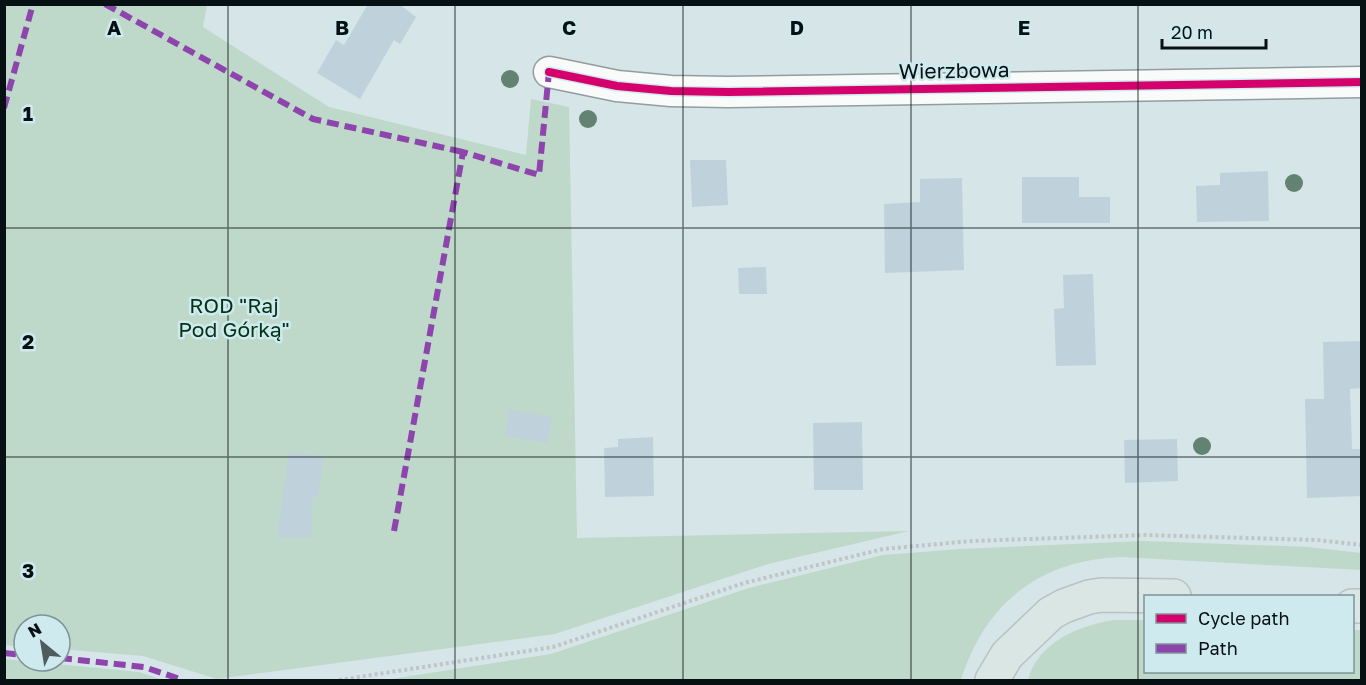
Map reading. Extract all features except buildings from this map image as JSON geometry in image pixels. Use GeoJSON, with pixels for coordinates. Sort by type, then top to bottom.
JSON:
{"type":"FeatureCollection","features":[{"type":"Feature","properties":{"kind":"main road"},"geometry":{"type":"LineString","coordinates":[[992,681],[1007,655],[1051,613],[1089,597],[1108,594],[1144,596]]}},
{"type":"Feature","properties":{"kind":"main road"},"geometry":{"type":"LineString","coordinates":[[1006,681],[1012,660],[1025,638]]}},
{"type":"Feature","properties":{"kind":"street","name":"Wierzbowa"},"geometry":{"type":"LineString","coordinates":[[549,72],[618,86],[671,91],[728,92],[1362,82]]}},
{"type":"Feature","properties":{"kind":"path"},"geometry":{"type":"LineString","coordinates":[[339,681],[553,647],[744,583],[883,549],[972,541],[1145,536],[1317,540],[1362,545]]}},
{"type":"Feature","properties":{"kind":"green space","name":"ROD \"Raj Pod Górką\""},"geometry":{"type":"Polygon","coordinates":[[[4,5],[207,5],[203,27],[329,107],[526,155],[531,99],[569,107],[577,538],[909,531],[768,564],[555,634],[217,679],[143,656],[72,650],[72,613],[12,613],[12,646],[5,645],[4,5]]]}},
{"type":"Feature","properties":{"kind":"green space"},"geometry":{"type":"Polygon","coordinates":[[[1143,541],[1308,547],[1361,553],[1361,570],[1121,557],[1092,560],[1065,567],[1041,577],[1001,608],[971,653],[961,680],[385,680],[551,654],[749,588],[883,555],[1143,541]]]}},
{"type":"Feature","properties":{"kind":"green space"},"geometry":{"type":"Polygon","coordinates":[[[1144,620],[1144,673],[1354,673],[1354,630],[1361,630],[1361,680],[1028,680],[1033,667],[1050,646],[1074,631],[1101,622],[1144,620]]]}},
{"type":"Feature","properties":{"kind":"green space"},"geometry":{"type":"Polygon","coordinates":[[[4,659],[12,660],[12,673],[72,673],[72,666],[139,672],[163,680],[5,680],[4,659]]]}},
{"type":"Feature","properties":{"kind":"marked path"},"geometry":{"type":"LineString","coordinates":[[4,108],[33,4]]}},
{"type":"Feature","properties":{"kind":"marked path"},"geometry":{"type":"LineString","coordinates":[[105,4],[313,119],[463,152]]}},
{"type":"Feature","properties":{"kind":"marked path"},"geometry":{"type":"LineString","coordinates":[[394,531],[463,152],[539,175],[549,72]]}},
{"type":"Feature","properties":{"kind":"marked path"},"geometry":{"type":"LineString","coordinates":[[4,653],[12,654]]}},
{"type":"Feature","properties":{"kind":"marked path"},"geometry":{"type":"LineString","coordinates":[[72,659],[144,667],[183,680]]}},
{"type":"Feature","properties":{"kind":"cycle path"},"geometry":{"type":"LineString","coordinates":[[549,72],[617,86],[671,91],[728,92],[1362,82]]}}]}
